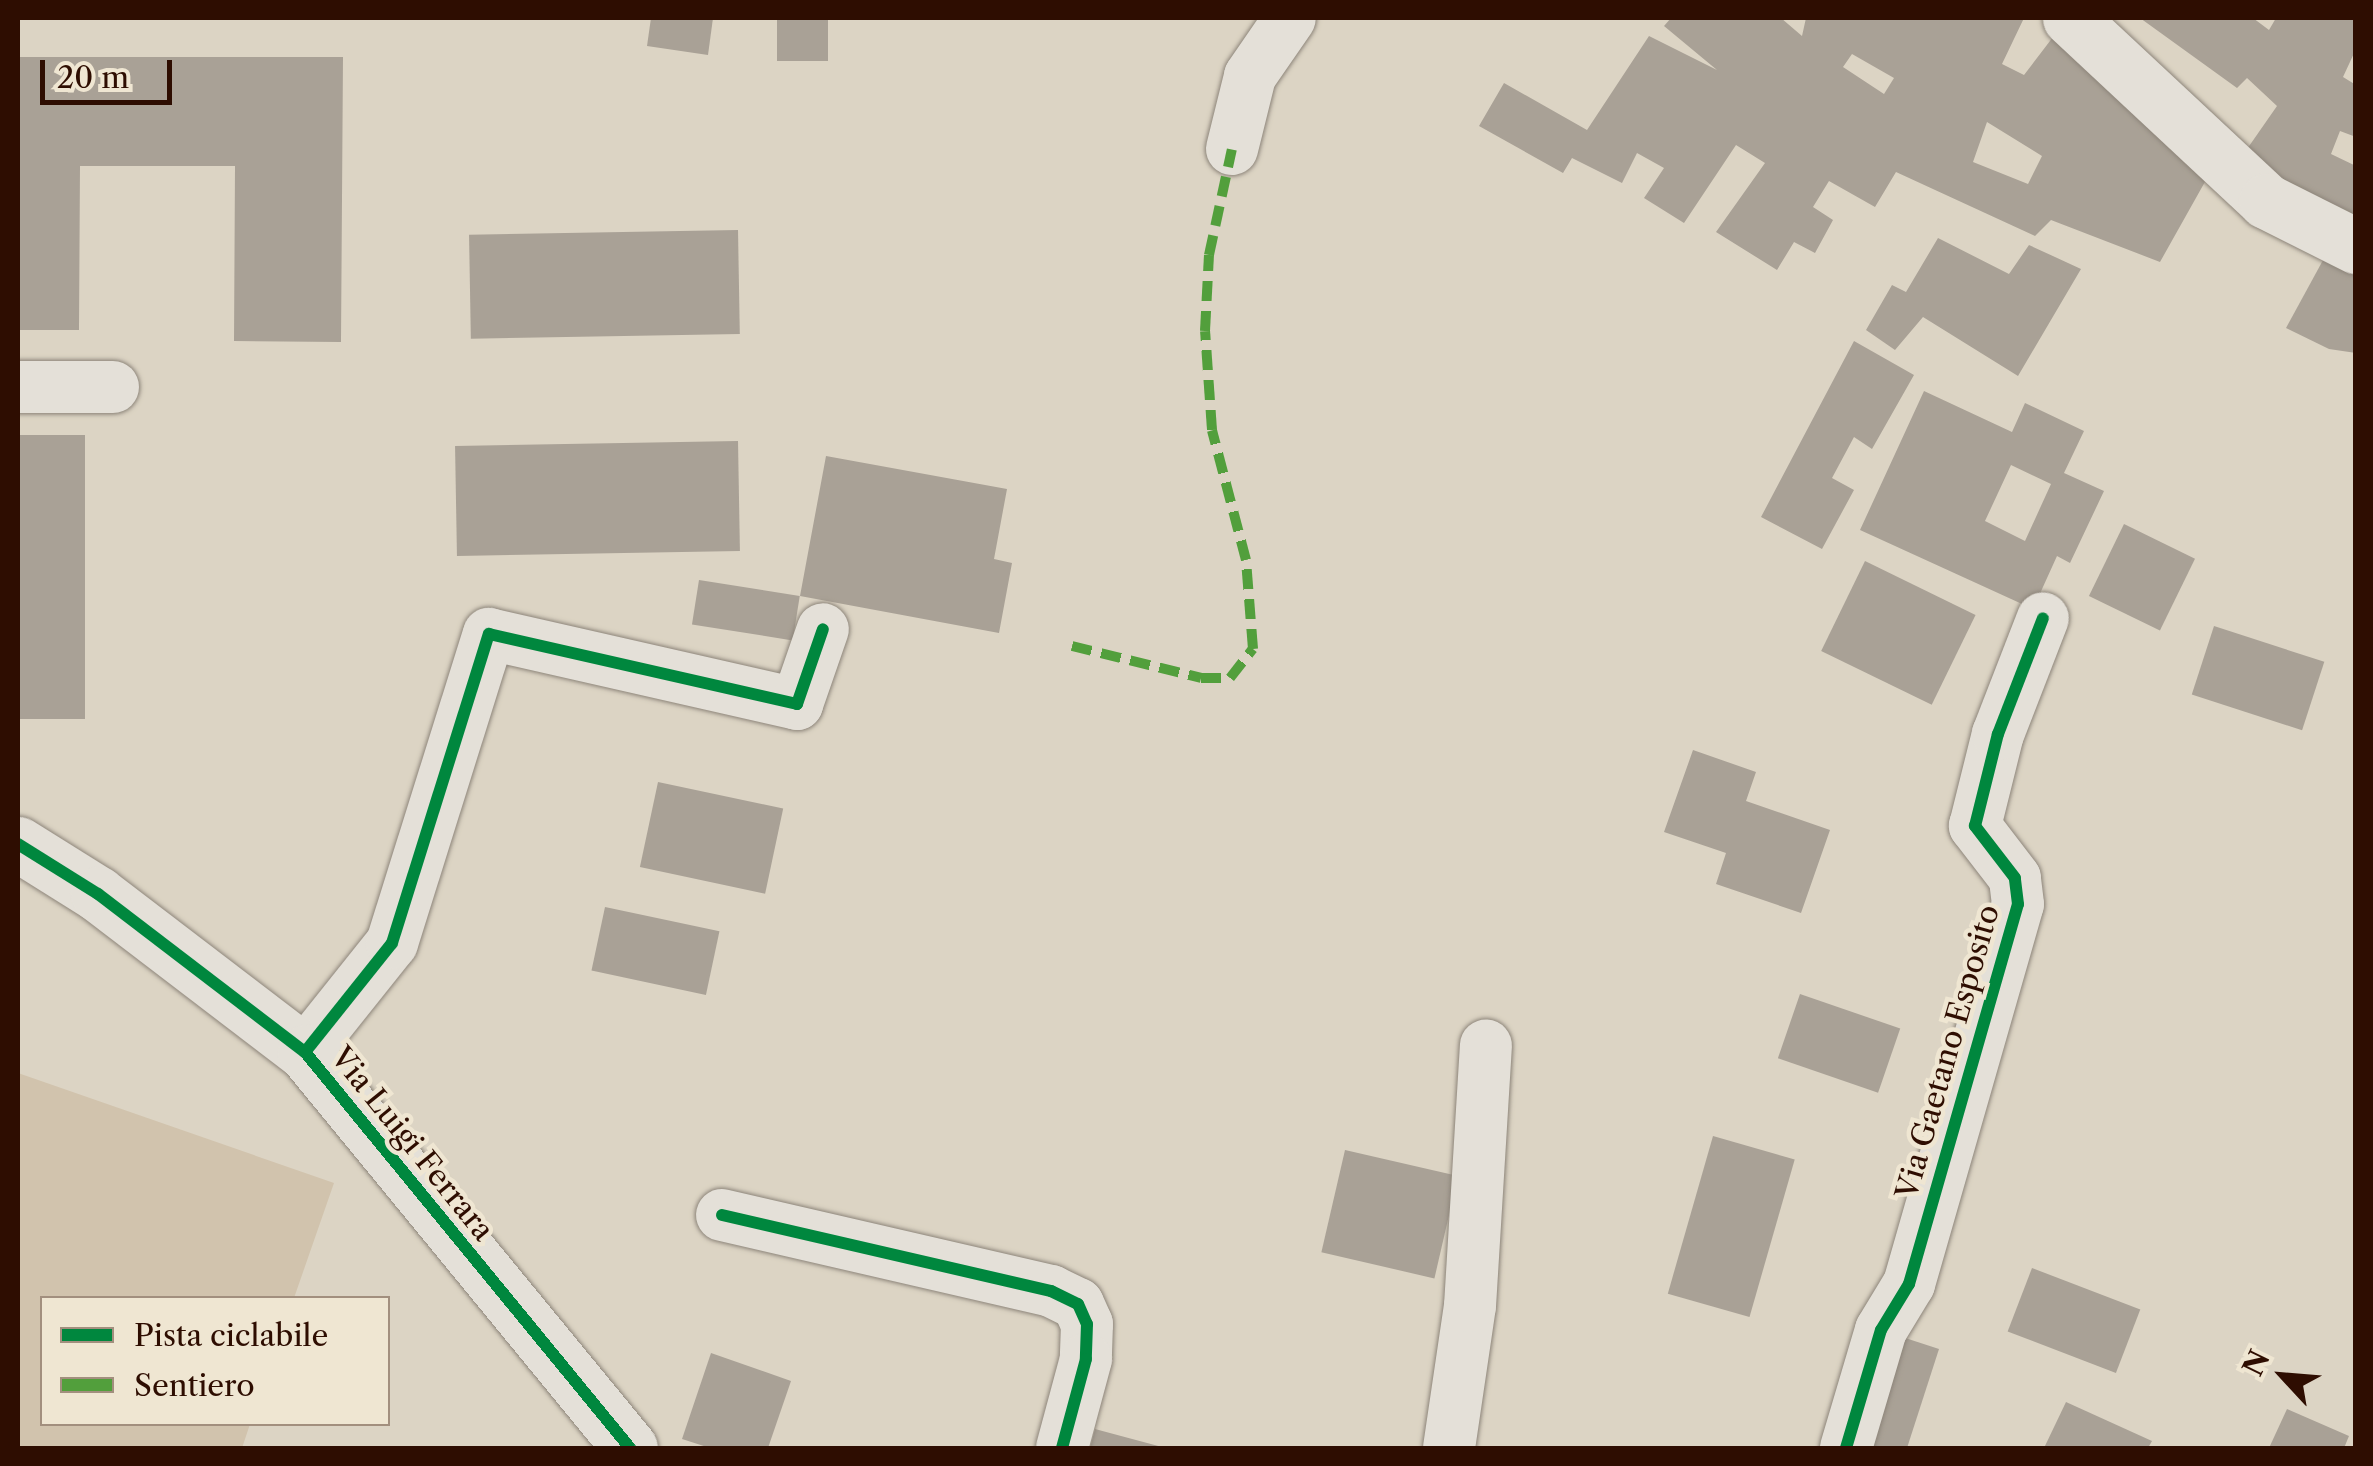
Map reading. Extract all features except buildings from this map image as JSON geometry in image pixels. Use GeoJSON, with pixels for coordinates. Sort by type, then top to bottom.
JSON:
{"type":"FeatureCollection","features":[{"type":"Feature","properties":{"kind":"street"},"geometry":{"type":"LineString","coordinates":[[1232,150],[1250,76],[1290,18]]}},
{"type":"Feature","properties":{"kind":"street"},"geometry":{"type":"LineString","coordinates":[[2070,18],[2266,201],[2356,246]]}},
{"type":"Feature","properties":{"kind":"street"},"geometry":{"type":"LineString","coordinates":[[18,387],[114,387]]}},
{"type":"Feature","properties":{"kind":"street","name":"Via Gaetano Esposito"},"geometry":{"type":"LineString","coordinates":[[1846,1448],[1881,1330],[1909,1284],[2018,904],[2015,878],[1975,826],[1998,734],[2043,618]]}},
{"type":"Feature","properties":{"kind":"street"},"geometry":{"type":"LineString","coordinates":[[306,1052],[392,942],[489,634],[796,704],[822,629]]}},
{"type":"Feature","properties":{"kind":"street","name":"Via Luigi Ferrara"},"geometry":{"type":"LineString","coordinates":[[18,844],[98,894],[306,1052],[630,1448]]}},
{"type":"Feature","properties":{"kind":"street"},"geometry":{"type":"LineString","coordinates":[[1449,1448],[1470,1306],[1486,1045]]}},
{"type":"Feature","properties":{"kind":"street"},"geometry":{"type":"LineString","coordinates":[[722,1215],[1051,1291],[1078,1304],[1087,1324],[1086,1359],[1062,1448]]}},
{"type":"Feature","properties":{"kind":"shaded area"},"geometry":{"type":"Polygon","coordinates":[[[18,1073],[334,1183],[295,1296],[40,1296],[40,1426],[249,1426],[242,1448],[18,1448],[18,1073]]]}},
{"type":"Feature","properties":{"kind":"marked path"},"geometry":{"type":"LineString","coordinates":[[1072,646],[1201,678],[1230,678],[1253,649],[1246,560],[1212,430],[1205,331],[1209,255],[1232,149]]}},
{"type":"Feature","properties":{"kind":"cycle path"},"geometry":{"type":"LineString","coordinates":[[1846,1448],[1881,1330],[1909,1284],[2018,904],[2015,878],[1975,826],[1998,734],[2043,618]]}},
{"type":"Feature","properties":{"kind":"cycle path"},"geometry":{"type":"LineString","coordinates":[[305,1052],[392,943],[489,634],[797,704],[823,629]]}},
{"type":"Feature","properties":{"kind":"cycle path"},"geometry":{"type":"LineString","coordinates":[[18,844],[98,894],[305,1052],[630,1448]]}},
{"type":"Feature","properties":{"kind":"cycle path"},"geometry":{"type":"LineString","coordinates":[[722,1215],[1051,1291],[1078,1304],[1087,1324],[1086,1359],[1062,1448]]}}]}
